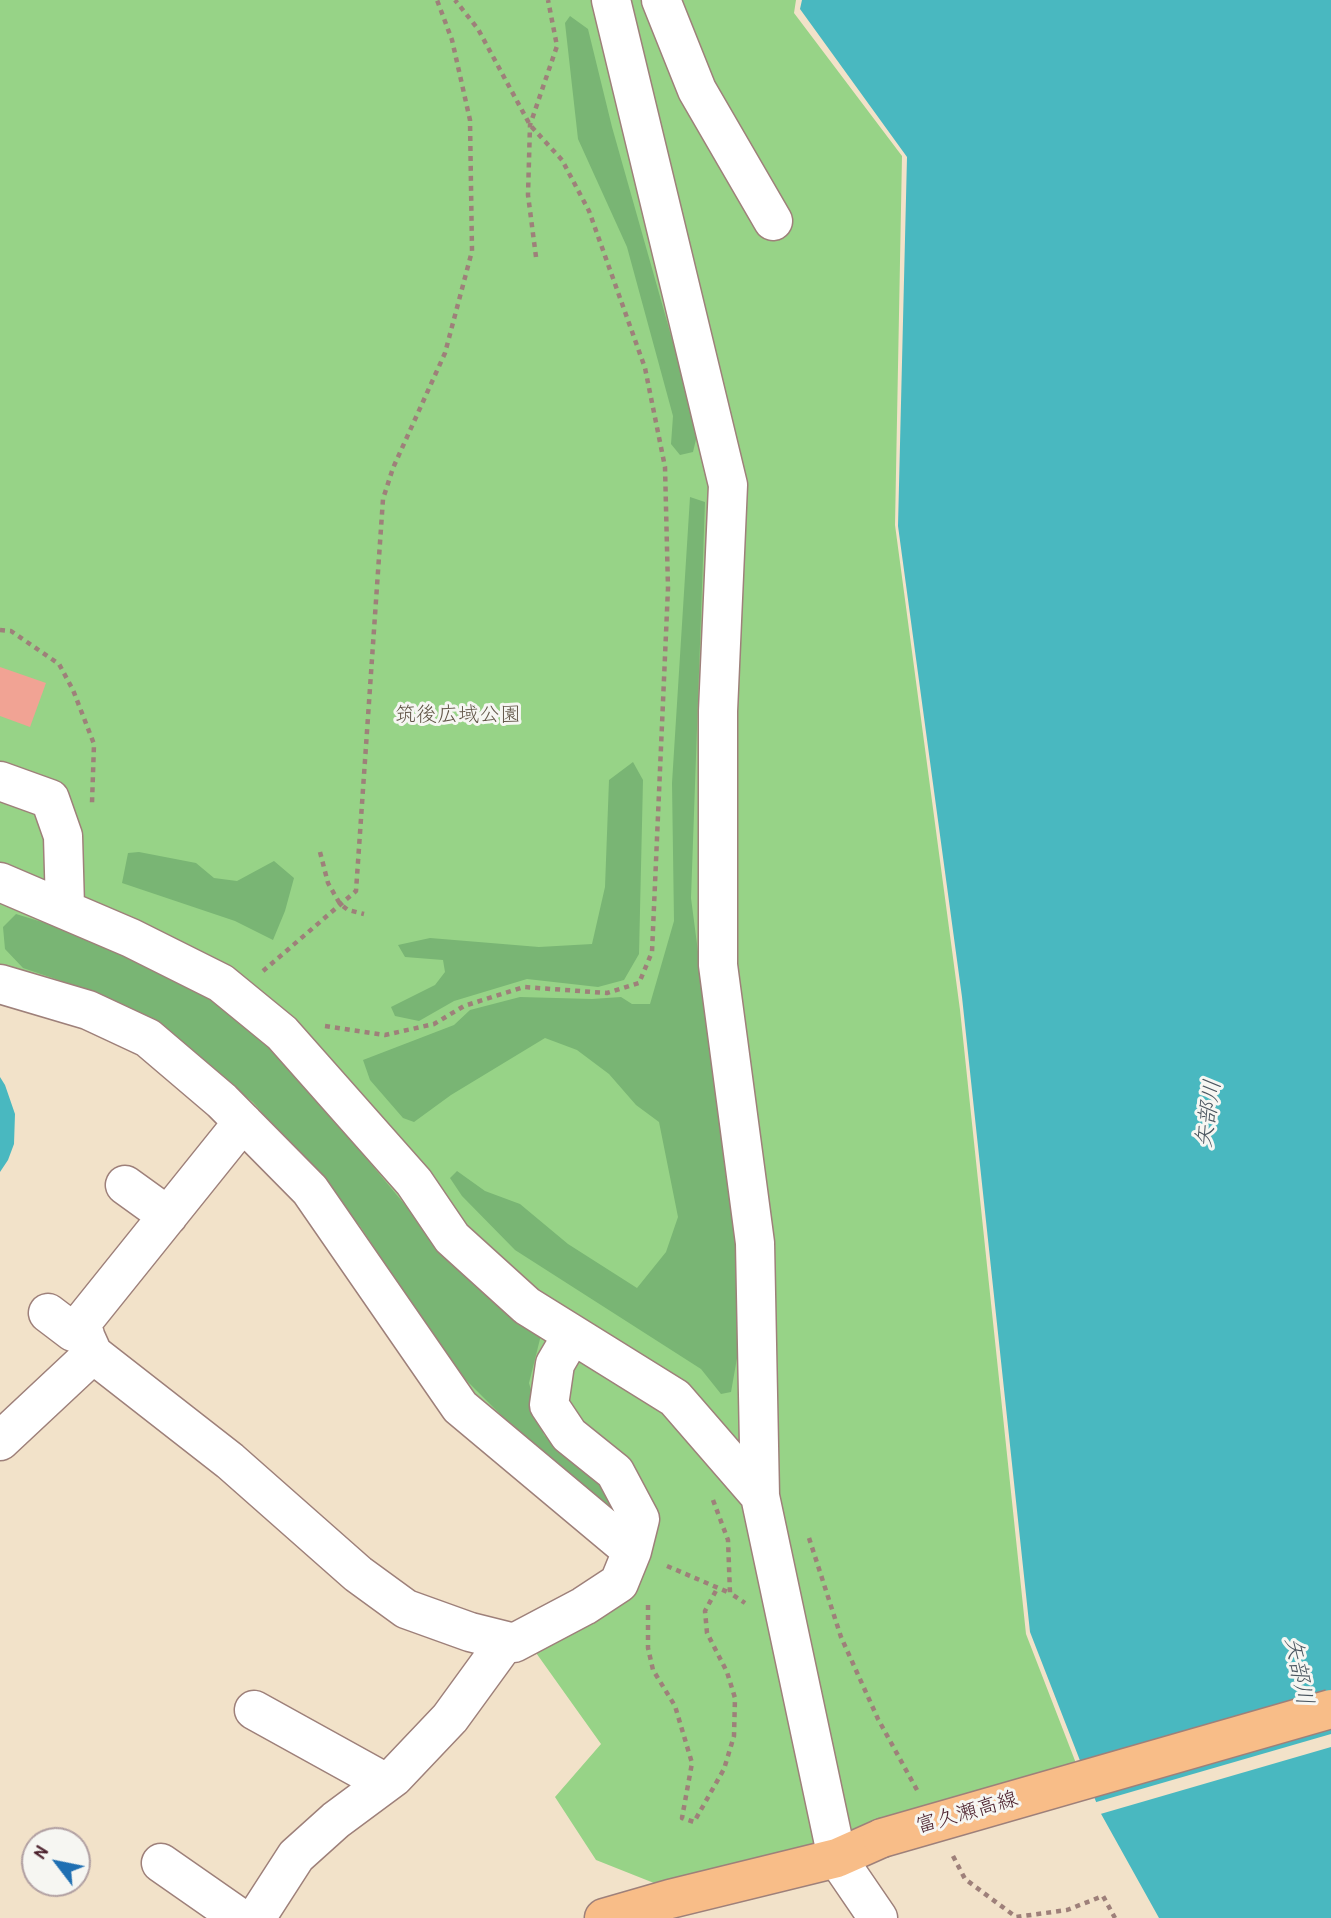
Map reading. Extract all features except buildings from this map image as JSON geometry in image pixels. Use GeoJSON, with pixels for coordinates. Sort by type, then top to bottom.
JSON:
{"type":"FeatureCollection","features":[{"type":"Feature","properties":{"kind":"main road","name":"富久瀬高線"},"geometry":{"type":"LineString","coordinates":[[604,1918],[837,1858],[882,1838],[1331,1709]]}},
{"type":"Feature","properties":{"kind":"street"},"geometry":{"type":"LineString","coordinates":[[611,0],[729,485],[718,711],[718,965],[755,1243],[760,1496],[837,1858],[877,1917]]}},
{"type":"Feature","properties":{"kind":"street"},"geometry":{"type":"LineString","coordinates":[[661,0],[697,90],[773,221]]}},
{"type":"Feature","properties":{"kind":"street"},"geometry":{"type":"LineString","coordinates":[[0,781],[50,799],[63,836],[65,908]]}},
{"type":"Feature","properties":{"kind":"street"},"geometry":{"type":"LineString","coordinates":[[0,882],[131,938],[221,983],[282,1033],[414,1182],[452,1238],[520,1300],[675,1398],[760,1496]]}},
{"type":"Feature","properties":{"kind":"street"},"geometry":{"type":"LineString","coordinates":[[0,984],[88,1010],[148,1038],[222,1101],[310,1190],[460,1407],[636,1535]]}},
{"type":"Feature","properties":{"kind":"street"},"geometry":{"type":"LineString","coordinates":[[89,1344],[80,1325],[243,1122]]}},
{"type":"Feature","properties":{"kind":"street"},"geometry":{"type":"LineString","coordinates":[[125,1185],[168,1216]]}},
{"type":"Feature","properties":{"kind":"street"},"geometry":{"type":"LineString","coordinates":[[48,1313],[230,1461],[358,1574],[406,1609],[470,1632],[510,1642]]}},
{"type":"Feature","properties":{"kind":"street"},"geometry":{"type":"LineString","coordinates":[[256,1918],[296,1856],[336,1820],[386,1783],[450,1718],[510,1642],[584,1606],[619,1583],[636,1535],[615,1472],[569,1435],[550,1405],[555,1364],[572,1335]]}},
{"type":"Feature","properties":{"kind":"street"},"geometry":{"type":"LineString","coordinates":[[0,1441],[15,1405],[89,1344]]}},
{"type":"Feature","properties":{"kind":"street"},"geometry":{"type":"LineString","coordinates":[[254,1710],[386,1783]]}},
{"type":"Feature","properties":{"kind":"street"},"geometry":{"type":"LineString","coordinates":[[161,1863],[240,1918]]}},
{"type":"Feature","properties":{"kind":"path"},"geometry":{"type":"LineString","coordinates":[[257,976],[356,891],[383,499],[393,468],[445,354],[472,251],[470,120],[452,40],[437,0]]}},
{"type":"Feature","properties":{"kind":"path"},"geometry":{"type":"LineString","coordinates":[[320,1025],[385,1035],[434,1024],[464,1006],[524,987],[607,993],[639,983],[652,952],[668,588],[665,467],[645,368],[589,211],[562,160],[530,125],[478,29],[455,0]]}},
{"type":"Feature","properties":{"kind":"path"},"geometry":{"type":"LineString","coordinates":[[536,257],[528,195],[530,125],[557,46],[548,0]]}},
{"type":"Feature","properties":{"kind":"path"},"geometry":{"type":"LineString","coordinates":[[0,630],[11,631],[59,664],[73,690],[94,744],[92,809]]}},
{"type":"Feature","properties":{"kind":"path"},"geometry":{"type":"LineString","coordinates":[[320,852],[328,883],[340,904],[348,910],[364,914]]}},
{"type":"Feature","properties":{"kind":"path"},"geometry":{"type":"LineString","coordinates":[[710,1492],[728,1540],[730,1593]]}},
{"type":"Feature","properties":{"kind":"path"},"geometry":{"type":"LineString","coordinates":[[805,1525],[841,1637],[878,1719],[922,1799]]}},
{"type":"Feature","properties":{"kind":"path"},"geometry":{"type":"LineString","coordinates":[[636,1535],[656,1548],[657,1561],[718,1587],[755,1609]]}},
{"type":"Feature","properties":{"kind":"path"},"geometry":{"type":"LineString","coordinates":[[649,1600],[646,1613],[648,1648],[653,1670],[675,1706],[692,1763],[682,1818],[694,1822],[724,1769],[734,1736],[734,1698],[727,1672],[707,1633],[705,1611],[718,1587]]}},
{"type":"Feature","properties":{"kind":"path"},"geometry":{"type":"LineString","coordinates":[[947,1845],[965,1879],[1016,1917],[1067,1910],[1102,1896],[1115,1918]]}},
{"type":"Feature","properties":{"kind":"green space","name":"筑後広域公園"},"geometry":{"type":"Polygon","coordinates":[[[0,0],[796,0],[794,13],[902,156],[895,525],[960,1010],[1026,1634],[1079,1771],[664,1887],[596,1860],[555,1797],[601,1744],[534,1650],[617,1558],[303,1199],[152,1062],[117,1039],[0,995],[0,0]]]}},
{"type":"Feature","properties":{"kind":"green space"},"geometry":{"type":"Polygon","coordinates":[[[570,16],[588,29],[612,127],[698,431],[693,452],[680,455],[671,444],[673,416],[627,247],[578,139],[565,23],[570,16]]]}},
{"type":"Feature","properties":{"kind":"green space"},"geometry":{"type":"Polygon","coordinates":[[[690,497],[705,502],[691,898],[745,1313],[731,1392],[721,1394],[701,1369],[515,1250],[462,1196],[450,1178],[457,1171],[485,1191],[520,1204],[568,1244],[637,1288],[666,1252],[678,1217],[659,1122],[636,1105],[609,1074],[577,1050],[545,1038],[451,1095],[414,1122],[403,1118],[370,1080],[363,1060],[454,1025],[470,1010],[520,997],[621,997],[632,1004],[650,1004],[674,921],[672,783],[690,497]]]}},
{"type":"Feature","properties":{"kind":"green space"},"geometry":{"type":"Polygon","coordinates":[[[633,762],[643,780],[639,954],[624,980],[598,987],[527,979],[454,1001],[419,1021],[395,1016],[391,1007],[435,985],[445,972],[443,960],[405,957],[398,945],[430,938],[539,947],[592,944],[605,887],[609,780],[633,762]]]}},
{"type":"Feature","properties":{"kind":"green space"},"geometry":{"type":"Polygon","coordinates":[[[139,852],[196,863],[214,878],[237,881],[274,861],[294,878],[273,940],[235,921],[122,883],[128,853],[139,852]]]}},
{"type":"Feature","properties":{"kind":"green space"},"geometry":{"type":"Polygon","coordinates":[[[16,914],[91,937],[178,973],[286,1062],[441,1248],[541,1335],[529,1383],[544,1435],[608,1488],[613,1502],[603,1509],[544,1465],[510,1424],[455,1369],[360,1226],[253,1102],[177,1044],[100,994],[23,968],[5,949],[3,927],[16,914]]]}},
{"type":"Feature","properties":{"kind":"water","name":"矢部川"},"geometry":{"type":"Polygon","coordinates":[[[802,0],[1331,0],[1331,1918],[1159,1918],[1100,1812],[1030,1632],[962,997],[898,526],[907,157],[800,9],[802,0]]]}},
{"type":"Feature","properties":{"kind":"water"},"geometry":{"type":"Polygon","coordinates":[[[0,1077],[15,1114],[14,1144],[0,1172],[0,1077]]]}},
{"type":"Feature","properties":{"kind":"pier"},"geometry":{"type":"Polygon","coordinates":[[[1331,1734],[1331,1747],[1097,1815],[1093,1803],[1331,1734]]]}}]}
